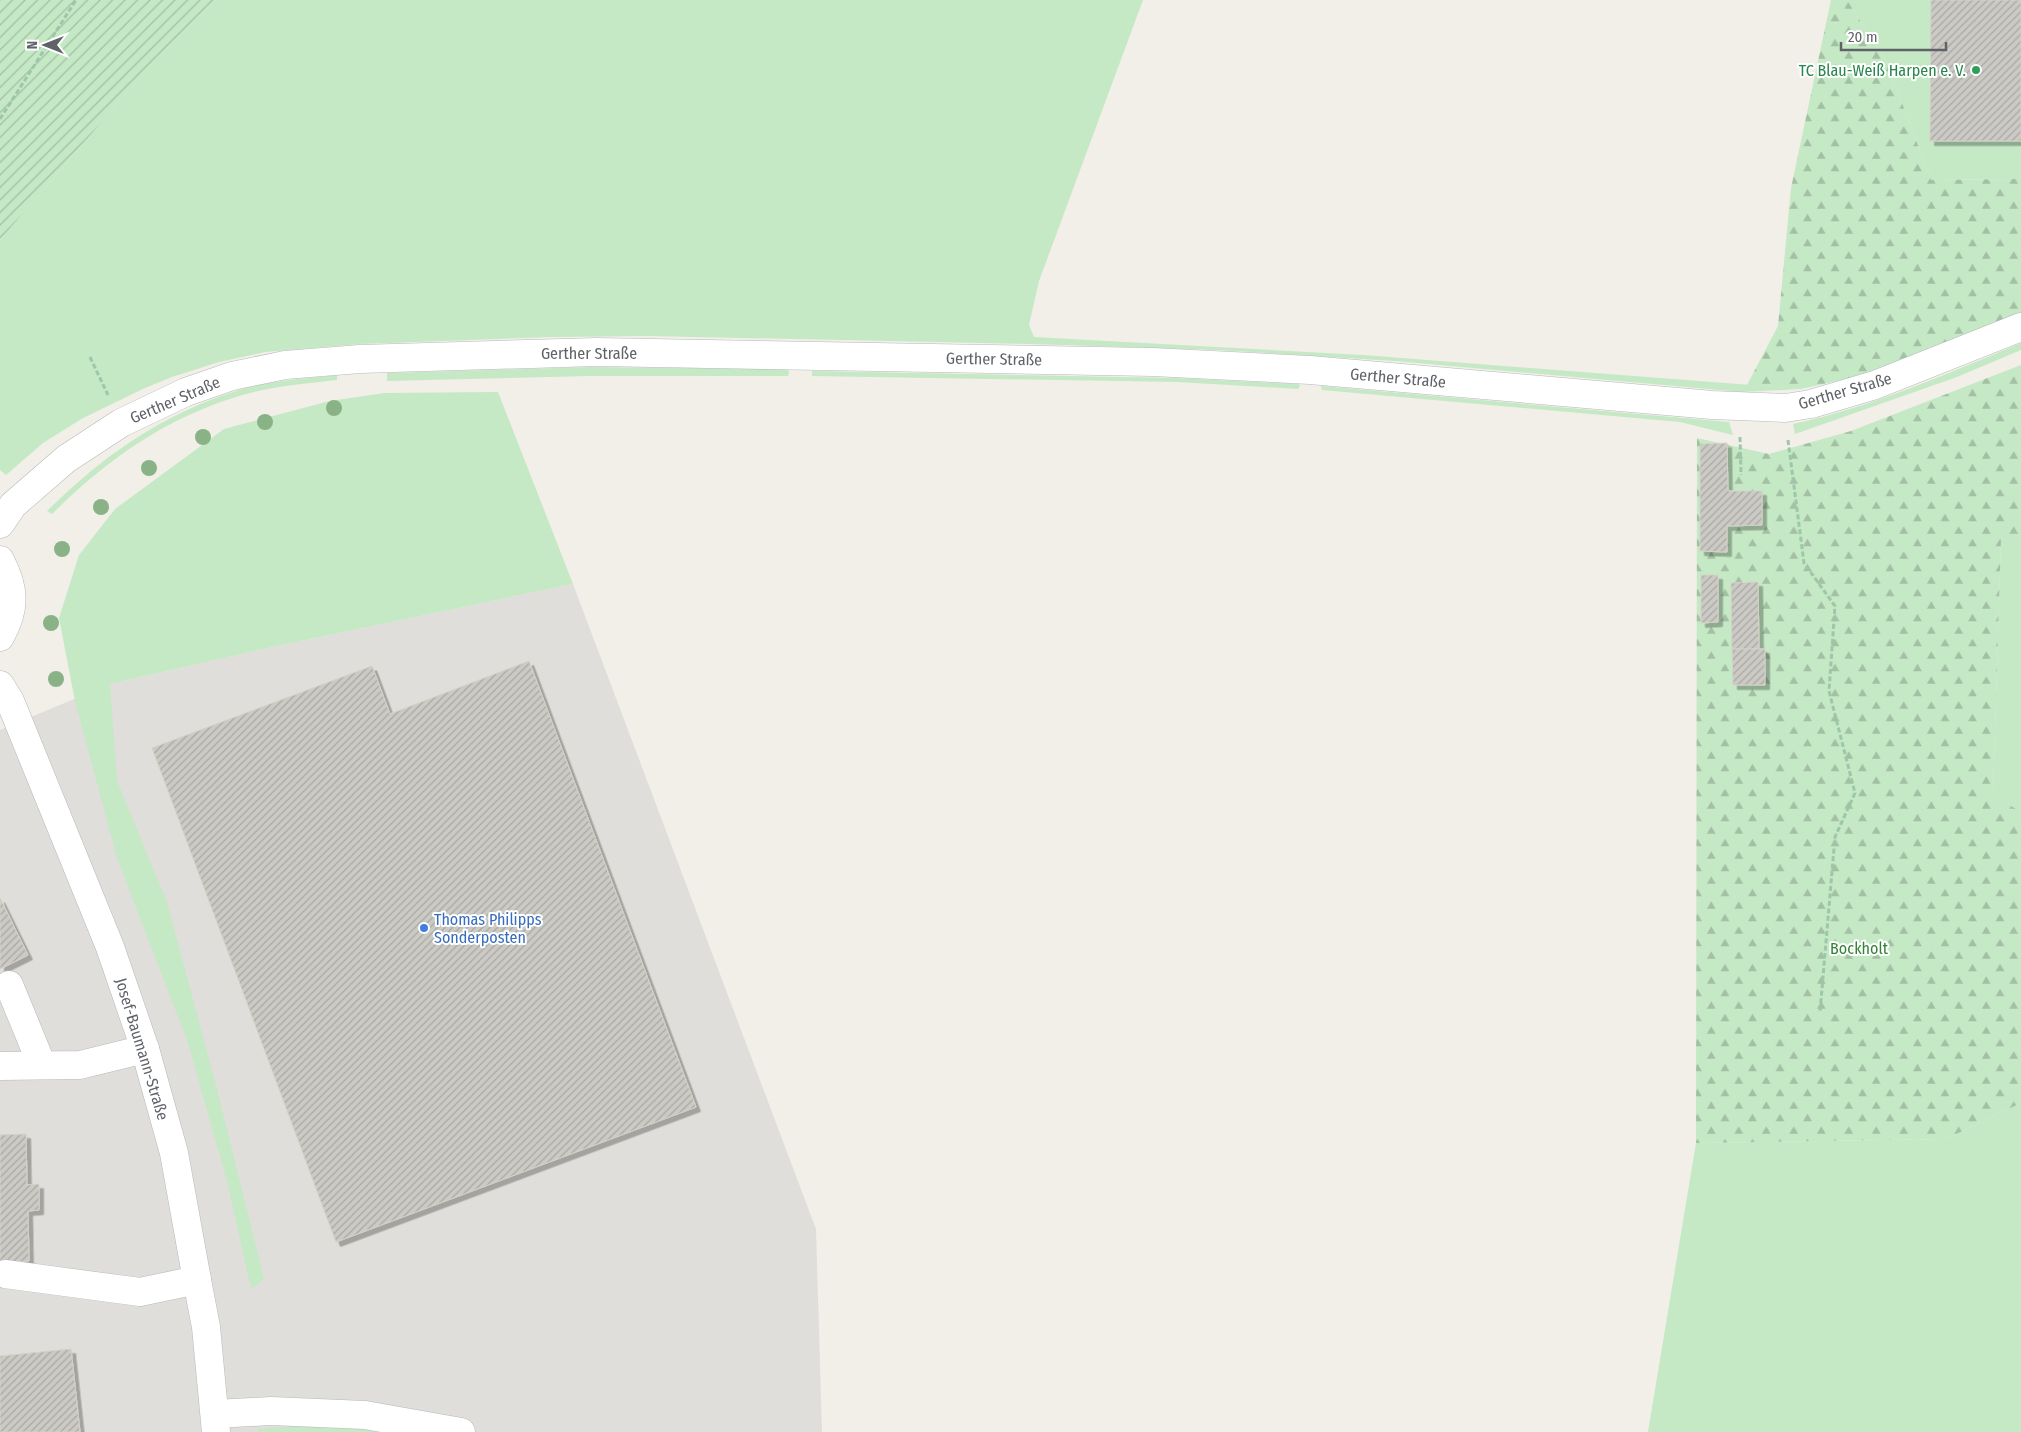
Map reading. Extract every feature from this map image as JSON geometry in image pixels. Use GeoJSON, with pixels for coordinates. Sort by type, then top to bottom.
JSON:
{"type":"FeatureCollection","features":[{"type":"Feature","properties":{"kind":"street","name":"Gerther Straße"},"geometry":{"type":"LineString","coordinates":[[0,524],[13,505],[66,459],[121,423],[186,392],[232,376],[285,366],[360,359],[597,352],[1153,362],[1250,366],[1712,405],[1784,408],[1811,404],[1875,385],[2021,327]]}},
{"type":"Feature","properties":{"kind":"street"},"geometry":{"type":"LineString","coordinates":[[0,560],[10,579],[13,601],[8,622],[0,637]]}},
{"type":"Feature","properties":{"kind":"street","name":"Josef-Baumann-Straße"},"geometry":{"type":"LineString","coordinates":[[0,685],[10,701],[110,947],[144,1049],[174,1153],[206,1327],[216,1423]]}},
{"type":"Feature","properties":{"kind":"street"},"geometry":{"type":"LineString","coordinates":[[8,985],[39,1058],[40,1065]]}},
{"type":"Feature","properties":{"kind":"street"},"geometry":{"type":"LineString","coordinates":[[0,1066],[80,1065],[144,1049]]}},
{"type":"Feature","properties":{"kind":"street"},"geometry":{"type":"LineString","coordinates":[[5,1274],[140,1292],[197,1280]]}},
{"type":"Feature","properties":{"kind":"street"},"geometry":{"type":"LineString","coordinates":[[216,1423],[271,1411],[365,1415],[461,1432]]}},
{"type":"Feature","properties":{"kind":"path"},"geometry":{"type":"LineString","coordinates":[[0,119],[76,0]]}},
{"type":"Feature","properties":{"kind":"path"},"geometry":{"type":"LineString","coordinates":[[90,357],[121,423]]}},
{"type":"Feature","properties":{"kind":"path"},"geometry":{"type":"LineString","coordinates":[[1784,408],[1804,564],[1835,606],[1829,691],[1855,793],[1835,836],[1820,1012]]}},
{"type":"Feature","properties":{"kind":"path"},"geometry":{"type":"LineString","coordinates":[[1740,443],[1741,475]]}},
{"type":"Feature","properties":{"kind":"shaded area"},"geometry":{"type":"Polygon","coordinates":[[[573,584],[816,1229],[822,1432],[0,1432],[0,730],[110,684],[272,647],[573,584]]]}},
{"type":"Feature","properties":{"kind":"green space"},"geometry":{"type":"Polygon","coordinates":[[[0,0],[215,0],[157,58],[0,240],[0,0]]]}},
{"type":"Feature","properties":{"kind":"green space"},"geometry":{"type":"Polygon","coordinates":[[[215,0],[1143,0],[1039,281],[1029,325],[1034,337],[1363,355],[1801,389],[1742,392],[1395,361],[1218,350],[1033,344],[649,336],[552,337],[360,344],[265,352],[219,362],[172,377],[83,418],[43,443],[6,475],[0,470],[0,240],[157,58],[215,0]]]}},
{"type":"Feature","properties":{"kind":"green space"},"geometry":{"type":"Polygon","coordinates":[[[1831,0],[1847,0],[1887,63],[1931,180],[2018,179],[2021,177],[2021,316],[1855,377],[1801,389],[1747,385],[1778,326],[1791,188],[1831,0]]]}},
{"type":"Feature","properties":{"kind":"green space"},"geometry":{"type":"Polygon","coordinates":[[[1847,0],[2021,0],[2021,177],[2018,179],[1931,180],[1887,63],[1847,0]]]}},
{"type":"Feature","properties":{"kind":"green space"},"geometry":{"type":"Polygon","coordinates":[[[2021,343],[2021,350],[1957,377],[1795,434],[1793,424],[1852,409],[1937,378],[2021,343]]]}},
{"type":"Feature","properties":{"kind":"green space","name":"Bockholt"},"geometry":{"type":"Polygon","coordinates":[[[2021,365],[2021,540],[2001,540],[1993,795],[2021,812],[2021,1103],[1946,1139],[1696,1143],[1697,438],[1769,454],[1851,431],[2021,365]]]}},
{"type":"Feature","properties":{"kind":"green space"},"geometry":{"type":"Polygon","coordinates":[[[589,367],[788,369],[789,373],[788,376],[589,376],[387,381],[387,373],[589,367]]]}},
{"type":"Feature","properties":{"kind":"green space"},"geometry":{"type":"Polygon","coordinates":[[[812,371],[1177,378],[1299,384],[1300,386],[1298,389],[1178,382],[812,376],[812,371]]]}},
{"type":"Feature","properties":{"kind":"green space"},"geometry":{"type":"Polygon","coordinates":[[[337,375],[337,380],[258,391],[228,399],[200,410],[146,438],[97,473],[52,514],[47,511],[112,455],[159,424],[184,411],[239,390],[263,384],[337,375]]]}},
{"type":"Feature","properties":{"kind":"green space"},"geometry":{"type":"Polygon","coordinates":[[[1321,386],[1729,422],[1733,435],[1680,422],[1322,390],[1321,386]]]}},
{"type":"Feature","properties":{"kind":"green space"},"geometry":{"type":"Polygon","coordinates":[[[498,392],[573,584],[272,647],[110,684],[117,781],[167,902],[217,1089],[264,1279],[251,1289],[228,1185],[188,1043],[117,858],[75,701],[59,618],[79,555],[115,509],[224,429],[330,401],[385,393],[498,392]]]}},
{"type":"Feature","properties":{"kind":"green space"},"geometry":{"type":"Polygon","coordinates":[[[2001,540],[2021,540],[2021,812],[1993,795],[2001,540]]]}},
{"type":"Feature","properties":{"kind":"green space"},"geometry":{"type":"Polygon","coordinates":[[[2021,1103],[2021,1432],[1648,1432],[1696,1143],[1946,1139],[2021,1103]]]}},
{"type":"Feature","properties":{"kind":"green space"},"geometry":{"type":"Polygon","coordinates":[[[314,1425],[422,1432],[258,1432],[258,1429],[314,1425]]]}},
{"type":"Feature","properties":{"kind":"building","name":"TC Blau-Weiß Harpen e. V."},"geometry":{"type":"Polygon","coordinates":[[[1931,0],[2021,0],[2021,141],[1930,141],[1931,0]]]}},
{"type":"Feature","properties":{"kind":"building"},"geometry":{"type":"Polygon","coordinates":[[[1727,443],[1728,491],[1762,491],[1762,525],[1727,526],[1727,552],[1700,551],[1700,444],[1727,443]]]}},
{"type":"Feature","properties":{"kind":"building"},"geometry":{"type":"Polygon","coordinates":[[[1701,575],[1718,575],[1718,622],[1701,623],[1701,575]]]}},
{"type":"Feature","properties":{"kind":"building"},"geometry":{"type":"Polygon","coordinates":[[[1758,582],[1759,649],[1732,649],[1731,583],[1758,582]]]}},
{"type":"Feature","properties":{"kind":"building"},"geometry":{"type":"Polygon","coordinates":[[[1732,649],[1765,649],[1765,685],[1733,685],[1732,649]]]}},
{"type":"Feature","properties":{"kind":"building","name":"Thomas Philipps Sonderposten"},"geometry":{"type":"Polygon","coordinates":[[[529,661],[696,1107],[336,1242],[152,748],[372,666],[390,714],[529,661]]]}},
{"type":"Feature","properties":{"kind":"building"},"geometry":{"type":"Polygon","coordinates":[[[0,898],[28,955],[0,969],[0,898]]]}},
{"type":"Feature","properties":{"kind":"building"},"geometry":{"type":"Polygon","coordinates":[[[26,1134],[27,1185],[39,1184],[39,1210],[28,1211],[29,1261],[0,1262],[0,1135],[26,1134]]]}},
{"type":"Feature","properties":{"kind":"building"},"geometry":{"type":"Polygon","coordinates":[[[71,1349],[80,1432],[0,1432],[0,1356],[71,1349]]]}},
{"type":"Feature","properties":{"kind":"place","name":"TC Blau-Weiß Harpen e. V."},"geometry":{"type":"Point","coordinates":[1976,70]}},
{"type":"Feature","properties":{"kind":"place","name":"Thomas Philipps Sonderposten"},"geometry":{"type":"Point","coordinates":[424,928]}}]}
